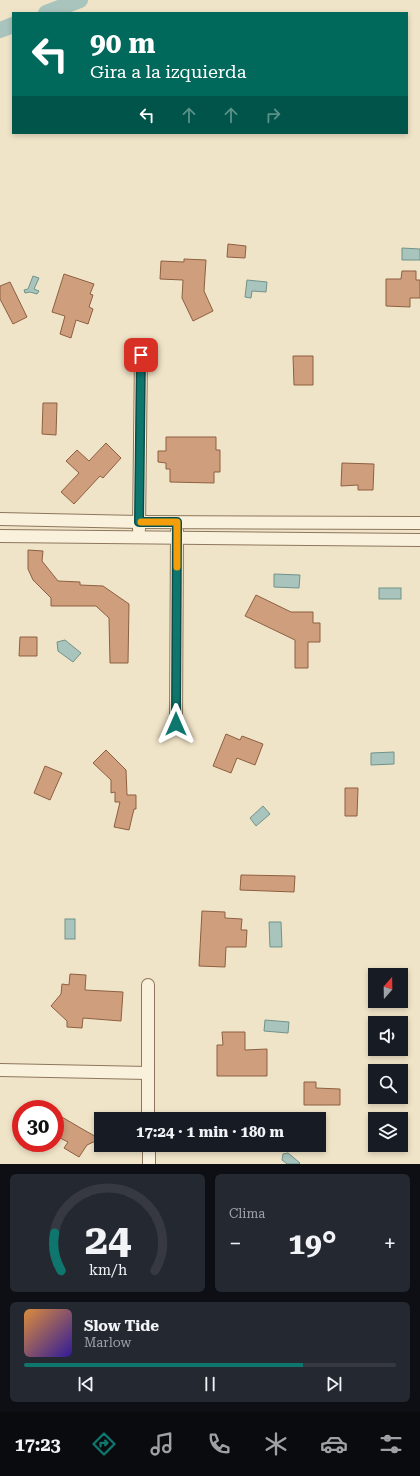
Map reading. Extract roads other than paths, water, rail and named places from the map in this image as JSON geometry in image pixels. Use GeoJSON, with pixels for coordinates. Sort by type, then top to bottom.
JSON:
{"type":"FeatureCollection","features":[{"type":"Feature","properties":{"kind":"street"},"geometry":{"type":"LineString","coordinates":[[138,537],[141,355]]}},
{"type":"Feature","properties":{"kind":"street"},"geometry":{"type":"LineString","coordinates":[[0,519],[139,522],[420,524]]}},
{"type":"Feature","properties":{"kind":"street"},"geometry":{"type":"LineString","coordinates":[[176,724],[177,522]]}},
{"type":"Feature","properties":{"kind":"street"},"geometry":{"type":"LineString","coordinates":[[0,536],[420,540]]}},
{"type":"Feature","properties":{"kind":"street"},"geometry":{"type":"LineString","coordinates":[[148,985],[148,1112]]}},
{"type":"Feature","properties":{"kind":"street"},"geometry":{"type":"LineString","coordinates":[[0,1070],[148,1073]]}},
{"type":"Feature","properties":{"kind":"street"},"geometry":{"type":"LineString","coordinates":[[148,1152],[149,1164]]}},
{"type":"Feature","properties":{"kind":"water"},"geometry":{"type":"Polygon","coordinates":[[[402,248],[420,249],[420,260],[402,260],[402,248]]]}},
{"type":"Feature","properties":{"kind":"water"},"geometry":{"type":"Polygon","coordinates":[[[33,276],[39,278],[34,289],[39,291],[37,294],[30,292],[25,293],[24,290],[28,289],[33,276]]]}},
{"type":"Feature","properties":{"kind":"water"},"geometry":{"type":"Polygon","coordinates":[[[247,280],[267,282],[266,292],[252,291],[251,298],[245,297],[247,280]]]}},
{"type":"Feature","properties":{"kind":"water"},"geometry":{"type":"Polygon","coordinates":[[[274,574],[300,575],[299,588],[274,587],[274,574]]]}},
{"type":"Feature","properties":{"kind":"water"},"geometry":{"type":"Polygon","coordinates":[[[379,588],[401,588],[401,599],[379,599],[379,588]]]}},
{"type":"Feature","properties":{"kind":"water"},"geometry":{"type":"Polygon","coordinates":[[[65,640],[81,653],[73,662],[58,651],[57,642],[65,640]]]}},
{"type":"Feature","properties":{"kind":"water"},"geometry":{"type":"Polygon","coordinates":[[[394,752],[394,764],[371,765],[371,753],[394,752]]]}},
{"type":"Feature","properties":{"kind":"water"},"geometry":{"type":"Polygon","coordinates":[[[263,806],[270,814],[256,826],[250,818],[263,806]]]}},
{"type":"Feature","properties":{"kind":"water"},"geometry":{"type":"Polygon","coordinates":[[[65,919],[75,919],[75,939],[65,939],[65,919]]]}},
{"type":"Feature","properties":{"kind":"water"},"geometry":{"type":"Polygon","coordinates":[[[269,922],[281,922],[282,947],[270,947],[269,922]]]}},
{"type":"Feature","properties":{"kind":"water"},"geometry":{"type":"Polygon","coordinates":[[[265,1020],[289,1022],[288,1033],[264,1031],[265,1020]]]}},
{"type":"Feature","properties":{"kind":"water"},"geometry":{"type":"Polygon","coordinates":[[[288,1153],[300,1163],[287,1164],[282,1160],[283,1154],[288,1153]]]}},
{"type":"Feature","properties":{"kind":"waterway"},"geometry":{"type":"LineString","coordinates":[[49,12],[80,0]]}},
{"type":"Feature","properties":{"kind":"waterway"},"geometry":{"type":"LineString","coordinates":[[0,30],[12,25]]}}]}
